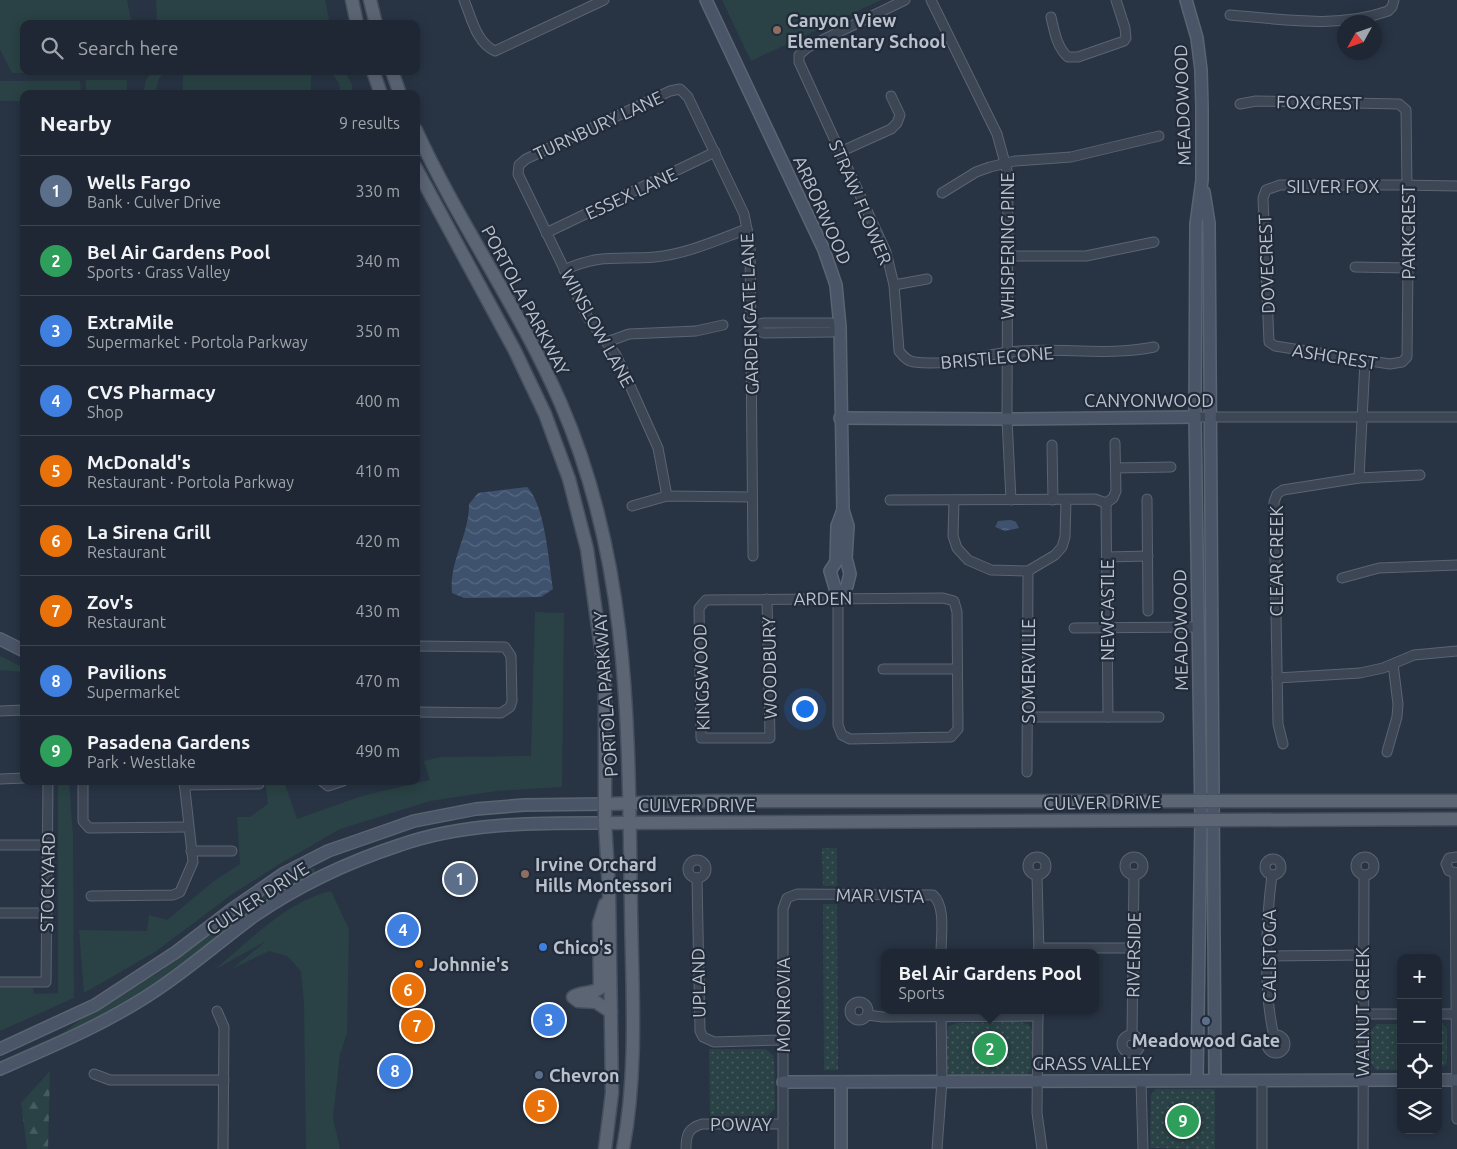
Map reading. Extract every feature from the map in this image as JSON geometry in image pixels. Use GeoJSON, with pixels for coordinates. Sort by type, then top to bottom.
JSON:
{"type":"FeatureCollection","features":[{"type":"Feature","properties":{"kind":"main road"},"geometry":{"type":"LineString","coordinates":[[352,0],[356,20]]}},
{"type":"Feature","properties":{"kind":"main road"},"geometry":{"type":"LineString","coordinates":[[370,0],[375,20]]}},
{"type":"Feature","properties":{"kind":"main road","name":"ARBORWOOD"},"geometry":{"type":"LineString","coordinates":[[706,0],[824,250],[836,284],[840,327],[843,510],[848,526],[846,558],[850,574],[847,586],[838,598]]}},
{"type":"Feature","properties":{"kind":"main road","name":"MEADOWOOD"},"geometry":{"type":"LineString","coordinates":[[1186,0],[1197,38],[1201,70],[1202,180],[1196,224],[1200,803],[1207,818],[1216,1040],[1215,1080]]}},
{"type":"Feature","properties":{"kind":"main road"},"geometry":{"type":"LineString","coordinates":[[374,75],[380,90]]}},
{"type":"Feature","properties":{"kind":"main road"},"geometry":{"type":"LineString","coordinates":[[393,75],[399,90]]}},
{"type":"Feature","properties":{"kind":"main road","name":"PORTOLA PARKWAY"},"geometry":{"type":"LineString","coordinates":[[420,138],[461,218],[530,340],[561,404],[587,472],[605,540],[618,611],[625,676],[630,823],[632,1032],[624,1149]]}},
{"type":"Feature","properties":{"kind":"main road","name":"PORTOLA PARKWAY"},"geometry":{"type":"LineString","coordinates":[[420,175],[515,351],[544,414],[569,480],[587,549],[604,677],[605,823],[609,890],[612,1093],[605,1149]]}},
{"type":"Feature","properties":{"kind":"main road","name":"MEADOWOOD"},"geometry":{"type":"LineString","coordinates":[[1198,1080],[1197,1039],[1207,818],[1213,802],[1209,223],[1202,180]]}},
{"type":"Feature","properties":{"kind":"main road","name":"CANYONWOOD"},"geometry":{"type":"LineString","coordinates":[[840,418],[1196,417]]}},
{"type":"Feature","properties":{"kind":"main road","name":"ARBORWOOD"},"geometry":{"type":"LineString","coordinates":[[838,598],[830,571],[836,562],[837,526],[843,510]]}},
{"type":"Feature","properties":{"kind":"main road"},"geometry":{"type":"LineString","coordinates":[[0,638],[20,649]]}},
{"type":"Feature","properties":{"kind":"main road","name":"CULVER DRIVE"},"geometry":{"type":"LineString","coordinates":[[0,1049],[96,1005],[176,952],[231,910],[283,874],[328,851],[414,822],[476,809],[524,805],[706,801],[1457,802]]}},
{"type":"Feature","properties":{"kind":"main road","name":"CULVER DRIVE"},"geometry":{"type":"LineString","coordinates":[[0,1070],[63,1041],[135,1004],[255,916],[291,893],[335,870],[401,844],[479,827],[605,823],[1207,818],[1457,819]]}},
{"type":"Feature","properties":{"kind":"main road"},"geometry":{"type":"LineString","coordinates":[[609,890],[599,924],[600,988],[594,993],[578,993],[573,997],[578,1002],[596,1002],[611,1012]]}},
{"type":"Feature","properties":{"kind":"main road"},"geometry":{"type":"LineString","coordinates":[[1197,1039],[1216,1040]]}},
{"type":"Feature","properties":{"kind":"main road","name":"GRASS VALLEY"},"geometry":{"type":"LineString","coordinates":[[783,1082],[1397,1080]]}},
{"type":"Feature","properties":{"kind":"main road"},"geometry":{"type":"LineString","coordinates":[[1442,1080],[1457,1080]]}},
{"type":"Feature","properties":{"kind":"main road"},"geometry":{"type":"LineString","coordinates":[[841,1082],[841,1149]]}},
{"type":"Feature","properties":{"kind":"street"},"geometry":{"type":"LineString","coordinates":[[464,0],[478,35],[485,46],[495,51],[604,0]]}},
{"type":"Feature","properties":{"kind":"street","name":"STRAW FLOWER"},"geometry":{"type":"LineString","coordinates":[[902,356],[899,351],[894,285],[886,252],[801,68],[799,55],[808,47],[905,0]]}},
{"type":"Feature","properties":{"kind":"street","name":"WHISPERING PINE"},"geometry":{"type":"LineString","coordinates":[[931,0],[997,134],[1008,174],[1007,419],[1011,500]]}},
{"type":"Feature","properties":{"kind":"street"},"geometry":{"type":"LineString","coordinates":[[1051,17],[1054,32],[1064,54],[1068,57],[1078,57],[1124,42],[1126,28],[1116,0]]}},
{"type":"Feature","properties":{"kind":"street"},"geometry":{"type":"LineString","coordinates":[[1230,15],[1307,21],[1347,19],[1383,13],[1393,4]]}},
{"type":"Feature","properties":{"kind":"street","name":"GARDENGATE LANE"},"geometry":{"type":"LineString","coordinates":[[680,89],[688,96],[744,214],[748,229],[750,245],[753,556]]}},
{"type":"Feature","properties":{"kind":"street","name":"TURNBURY LANE"},"geometry":{"type":"LineString","coordinates":[[519,165],[526,159],[670,91],[680,89]]}},
{"type":"Feature","properties":{"kind":"street"},"geometry":{"type":"LineString","coordinates":[[840,152],[891,130],[897,123],[900,115],[891,96]]}},
{"type":"Feature","properties":{"kind":"street","name":"FOXCREST"},"geometry":{"type":"LineString","coordinates":[[1240,104],[1256,101],[1399,104]]}},
{"type":"Feature","properties":{"kind":"street","name":"PARKCREST"},"geometry":{"type":"LineString","coordinates":[[1399,104],[1406,110],[1408,186],[1408,350],[1407,357],[1402,362]]}},
{"type":"Feature","properties":{"kind":"street"},"geometry":{"type":"LineString","coordinates":[[942,192],[976,172],[1006,163],[1072,157],[1159,136]]}},
{"type":"Feature","properties":{"kind":"street","name":"ESSEX LANE"},"geometry":{"type":"LineString","coordinates":[[546,233],[715,152]]}},
{"type":"Feature","properties":{"kind":"street","name":"WINSLOW LANE"},"geometry":{"type":"LineString","coordinates":[[519,165],[520,182],[588,318],[607,342],[624,370],[650,427],[658,448],[667,496]]}},
{"type":"Feature","properties":{"kind":"street","name":"SILVER FOX"},"geometry":{"type":"LineString","coordinates":[[1269,188],[1280,185],[1457,186]]}},
{"type":"Feature","properties":{"kind":"street","name":"DOVECREST"},"geometry":{"type":"LineString","coordinates":[[1269,188],[1264,198],[1269,342]]}},
{"type":"Feature","properties":{"kind":"street"},"geometry":{"type":"LineString","coordinates":[[564,270],[595,258],[654,257],[680,253],[748,229]]}},
{"type":"Feature","properties":{"kind":"street"},"geometry":{"type":"LineString","coordinates":[[1007,256],[1086,256],[1154,242]]}},
{"type":"Feature","properties":{"kind":"street"},"geometry":{"type":"LineString","coordinates":[[1355,268],[1408,268]]}},
{"type":"Feature","properties":{"kind":"street"},"geometry":{"type":"LineString","coordinates":[[894,285],[927,279]]}},
{"type":"Feature","properties":{"kind":"street"},"geometry":{"type":"LineString","coordinates":[[750,327],[763,323],[831,323],[840,327]]}},
{"type":"Feature","properties":{"kind":"street"},"geometry":{"type":"LineString","coordinates":[[607,342],[629,334],[696,331],[723,324]]}},
{"type":"Feature","properties":{"kind":"street","name":"ASHCREST"},"geometry":{"type":"LineString","coordinates":[[1269,342],[1275,346],[1365,362],[1390,364],[1402,362]]}},
{"type":"Feature","properties":{"kind":"street","name":"BRISTLECONE"},"geometry":{"type":"LineString","coordinates":[[902,356],[912,362],[948,362],[970,361],[1020,351],[1127,352],[1154,347]]}},
{"type":"Feature","properties":{"kind":"street"},"geometry":{"type":"LineString","coordinates":[[1359,478],[1365,362]]}},
{"type":"Feature","properties":{"kind":"street","name":"CANYONWOOD"},"geometry":{"type":"LineString","coordinates":[[1196,417],[1457,417]]}},
{"type":"Feature","properties":{"kind":"street"},"geometry":{"type":"LineString","coordinates":[[890,500],[1095,500],[1106,503],[1113,498],[1116,490],[1115,443]]}},
{"type":"Feature","properties":{"kind":"street"},"geometry":{"type":"LineString","coordinates":[[1052,445],[1053,500]]}},
{"type":"Feature","properties":{"kind":"street"},"geometry":{"type":"LineString","coordinates":[[1116,468],[1172,467]]}},
{"type":"Feature","properties":{"kind":"street","name":"CLEAR CREEK"},"geometry":{"type":"LineString","coordinates":[[1283,744],[1278,724],[1274,502],[1276,494],[1283,490],[1359,478],[1420,476]]}},
{"type":"Feature","properties":{"kind":"street"},"geometry":{"type":"LineString","coordinates":[[632,506],[667,496],[752,497]]}},
{"type":"Feature","properties":{"kind":"street"},"geometry":{"type":"LineString","coordinates":[[1147,499],[1148,611]]}},
{"type":"Feature","properties":{"kind":"street"},"geometry":{"type":"LineString","coordinates":[[954,500],[952,536],[957,548],[968,560],[991,570],[1028,571],[1055,555],[1062,547],[1065,537],[1066,500]]}},
{"type":"Feature","properties":{"kind":"street","name":"NEWCASTLE"},"geometry":{"type":"LineString","coordinates":[[1106,503],[1108,717]]}},
{"type":"Feature","properties":{"kind":"street"},"geometry":{"type":"LineString","coordinates":[[1107,557],[1148,556]]}},
{"type":"Feature","properties":{"kind":"street"},"geometry":{"type":"LineString","coordinates":[[1342,578],[1379,568],[1457,565]]}},
{"type":"Feature","properties":{"kind":"street","name":"SOMERVILLE"},"geometry":{"type":"LineString","coordinates":[[1027,772],[1028,571]]}},
{"type":"Feature","properties":{"kind":"street","name":"ARBORWOOD"},"geometry":{"type":"LineString","coordinates":[[838,598],[838,726],[842,735],[850,739],[952,737],[958,729],[957,669]]}},
{"type":"Feature","properties":{"kind":"street","name":"ARDEN"},"geometry":{"type":"LineString","coordinates":[[699,608],[706,600],[950,598],[957,606],[957,669]]}},
{"type":"Feature","properties":{"kind":"street","name":"WOODBURY"},"geometry":{"type":"LineString","coordinates":[[768,599],[770,738]]}},
{"type":"Feature","properties":{"kind":"street","name":"KINGSWOOD"},"geometry":{"type":"LineString","coordinates":[[699,608],[701,738],[770,738]]}},
{"type":"Feature","properties":{"kind":"street"},"geometry":{"type":"LineString","coordinates":[[1074,628],[1198,627]]}},
{"type":"Feature","properties":{"kind":"street"},"geometry":{"type":"LineString","coordinates":[[420,646],[499,646],[509,651],[511,656],[512,701],[510,708],[505,712],[420,712]]}},
{"type":"Feature","properties":{"kind":"street"},"geometry":{"type":"LineString","coordinates":[[1277,678],[1347,675],[1393,664],[1414,655],[1457,651]]}},
{"type":"Feature","properties":{"kind":"street"},"geometry":{"type":"LineString","coordinates":[[1386,752],[1397,717],[1398,704],[1393,664]]}},
{"type":"Feature","properties":{"kind":"street"},"geometry":{"type":"LineString","coordinates":[[883,669],[957,669]]}},
{"type":"Feature","properties":{"kind":"street"},"geometry":{"type":"LineString","coordinates":[[0,711],[20,710]]}},
{"type":"Feature","properties":{"kind":"street"},"geometry":{"type":"LineString","coordinates":[[1028,716],[1159,717]]}},
{"type":"Feature","properties":{"kind":"street"},"geometry":{"type":"LineString","coordinates":[[0,779],[20,778]]}},
{"type":"Feature","properties":{"kind":"street","name":"STOCKYARD"},"geometry":{"type":"LineString","coordinates":[[0,982],[46,982],[48,785]]}},
{"type":"Feature","properties":{"kind":"street"},"geometry":{"type":"LineString","coordinates":[[83,785],[83,821],[89,828],[188,827]]}},
{"type":"Feature","properties":{"kind":"street"},"geometry":{"type":"LineString","coordinates":[[91,896],[173,895],[180,892],[193,862],[184,785]]}},
{"type":"Feature","properties":{"kind":"street"},"geometry":{"type":"LineString","coordinates":[[0,845],[47,845]]}},
{"type":"Feature","properties":{"kind":"street"},"geometry":{"type":"LineString","coordinates":[[191,851],[232,851]]}},
{"type":"Feature","properties":{"kind":"street"},"geometry":{"type":"LineString","coordinates":[[1457,856],[1450,858],[1446,864],[1448,871],[1456,873],[1457,1119]]}},
{"type":"Feature","properties":{"kind":"street","name":"RIVERSIDE"},"geometry":{"type":"LineString","coordinates":[[1132,1036],[1134,874]]}},
{"type":"Feature","properties":{"kind":"street"},"geometry":{"type":"LineString","coordinates":[[1037,875],[1039,949]]}},
{"type":"Feature","properties":{"kind":"street","name":"CALISTOGA"},"geometry":{"type":"LineString","coordinates":[[1272,875],[1268,903],[1268,956],[1269,1013],[1274,1036]]}},
{"type":"Feature","properties":{"kind":"street","name":"WALNUT CREEK"},"geometry":{"type":"LineString","coordinates":[[1363,1149],[1362,956],[1364,875]]}},
{"type":"Feature","properties":{"kind":"street","name":"UPLAND"},"geometry":{"type":"LineString","coordinates":[[697,878],[700,1031],[703,1037],[714,1042],[783,1040]]}},
{"type":"Feature","properties":{"kind":"street","name":"MONROVIA"},"geometry":{"type":"LineString","coordinates":[[783,1149],[783,905],[787,898],[793,895],[822,894]]}},
{"type":"Feature","properties":{"kind":"street","name":"MAR VISTA"},"geometry":{"type":"LineString","coordinates":[[822,894],[928,894],[937,898],[940,908],[941,949]]}},
{"type":"Feature","properties":{"kind":"street"},"geometry":{"type":"LineString","coordinates":[[0,913],[47,913]]}},
{"type":"Feature","properties":{"kind":"street"},"geometry":{"type":"LineString","coordinates":[[1086,949],[1133,948]]}},
{"type":"Feature","properties":{"kind":"street"},"geometry":{"type":"LineString","coordinates":[[1268,956],[1362,956]]}},
{"type":"Feature","properties":{"kind":"street"},"geometry":{"type":"LineString","coordinates":[[217,1011],[224,1027],[223,1149]]}},
{"type":"Feature","properties":{"kind":"street"},"geometry":{"type":"LineString","coordinates":[[867,1015],[904,1014]]}},
{"type":"Feature","properties":{"kind":"street"},"geometry":{"type":"LineString","coordinates":[[937,1149],[942,1081],[941,1014]]}},
{"type":"Feature","properties":{"kind":"street"},"geometry":{"type":"LineString","coordinates":[[1038,1014],[1037,1113],[1042,1149]]}},
{"type":"Feature","properties":{"kind":"street"},"geometry":{"type":"LineString","coordinates":[[1362,1014],[1397,1014]]}},
{"type":"Feature","properties":{"kind":"street"},"geometry":{"type":"LineString","coordinates":[[1442,1014],[1456,1014]]}},
{"type":"Feature","properties":{"kind":"street"},"geometry":{"type":"LineString","coordinates":[[94,1074],[110,1080],[224,1080]]}},
{"type":"Feature","properties":{"kind":"street"},"geometry":{"type":"LineString","coordinates":[[1262,1080],[1262,1149]]}},
{"type":"Feature","properties":{"kind":"street"},"geometry":{"type":"LineString","coordinates":[[1141,1082],[1143,1149]]}},
{"type":"Feature","properties":{"kind":"street","name":"POWAY"},"geometry":{"type":"LineString","coordinates":[[686,1149],[688,1133],[696,1126],[702,1124],[783,1124]]}},
{"type":"Feature","properties":{"kind":"green space"},"geometry":{"type":"Polygon","coordinates":[[[0,0],[127,0],[131,20],[20,20],[20,73],[12,73],[0,49],[0,0]]]}},
{"type":"Feature","properties":{"kind":"green space"},"geometry":{"type":"Polygon","coordinates":[[[156,0],[325,0],[329,20],[157,20],[156,0]]]}},
{"type":"Feature","properties":{"kind":"green space","name":"Canyon View Elementary School"},"geometry":{"type":"Polygon","coordinates":[[[722,0],[881,0],[751,61],[722,0]]]}},
{"type":"Feature","properties":{"kind":"green space"},"geometry":{"type":"Polygon","coordinates":[[[149,75],[162,75],[159,78],[156,90],[144,90],[149,75]]]}},
{"type":"Feature","properties":{"kind":"green space"},"geometry":{"type":"Polygon","coordinates":[[[183,75],[311,75],[311,90],[183,90],[183,75]]]}},
{"type":"Feature","properties":{"kind":"green space"},"geometry":{"type":"Polygon","coordinates":[[[333,75],[347,75],[352,85],[352,90],[340,90],[333,75]]]}},
{"type":"Feature","properties":{"kind":"green space"},"geometry":{"type":"Polygon","coordinates":[[[86,80],[127,80],[127,90],[86,90],[86,80]]]}},
{"type":"Feature","properties":{"kind":"green space"},"geometry":{"type":"Polygon","coordinates":[[[0,81],[80,81],[81,90],[20,90],[20,101],[0,101],[0,81]]]}},
{"type":"Feature","properties":{"kind":"green space"},"geometry":{"type":"Polygon","coordinates":[[[535,612],[564,613],[562,787],[496,791],[430,801],[340,829],[231,895],[155,952],[84,993],[79,930],[147,931],[149,915],[167,920],[214,881],[240,864],[237,817],[250,817],[268,804],[266,785],[285,785],[297,819],[362,796],[409,785],[420,785],[420,782],[430,780],[424,761],[441,757],[531,756],[535,612]]]}},
{"type":"Feature","properties":{"kind":"green space"},"geometry":{"type":"Polygon","coordinates":[[[0,656],[20,666],[20,672],[0,670],[0,656]]]}},
{"type":"Feature","properties":{"kind":"green space"},"geometry":{"type":"Polygon","coordinates":[[[58,785],[69,785],[73,836],[74,998],[0,1031],[0,988],[33,988],[34,994],[58,993],[58,785]]]}},
{"type":"Feature","properties":{"kind":"green space"},"geometry":{"type":"Polygon","coordinates":[[[822,848],[837,848],[837,886],[823,886],[822,848]]]}},
{"type":"Feature","properties":{"kind":"green space"},"geometry":{"type":"Polygon","coordinates":[[[311,868],[315,869],[315,873],[251,914],[170,974],[131,999],[76,1029],[0,1064],[0,1061],[64,1032],[91,1012],[159,972],[247,905],[296,874],[311,868]]]}},
{"type":"Feature","properties":{"kind":"green space"},"geometry":{"type":"Polygon","coordinates":[[[331,891],[349,929],[347,1033],[340,1054],[333,1118],[340,1149],[306,1149],[304,1003],[301,971],[287,956],[269,951],[232,969],[266,941],[214,970],[283,913],[314,896],[331,891]]]}},
{"type":"Feature","properties":{"kind":"green space"},"geometry":{"type":"Polygon","coordinates":[[[823,904],[837,904],[838,1070],[824,1070],[823,904]]]}},
{"type":"Feature","properties":{"kind":"green space"},"geometry":{"type":"Polygon","coordinates":[[[1020,1022],[1028,1024],[1032,1030],[1034,1064],[1027,1076],[952,1076],[947,1072],[947,1032],[949,1026],[957,1023],[1020,1022]]]}},
{"type":"Feature","properties":{"kind":"green space"},"geometry":{"type":"Polygon","coordinates":[[[1442,1023],[1447,1029],[1447,1064],[1442,1067],[1442,1023]]]}},
{"type":"Feature","properties":{"kind":"green space"},"geometry":{"type":"Polygon","coordinates":[[[1377,1024],[1397,1024],[1397,1070],[1376,1070],[1371,1063],[1371,1030],[1377,1024]]]}},
{"type":"Feature","properties":{"kind":"green space"},"geometry":{"type":"Polygon","coordinates":[[[709,1049],[766,1049],[774,1056],[775,1109],[767,1116],[710,1116],[709,1049]]]}},
{"type":"Feature","properties":{"kind":"green space"},"geometry":{"type":"Polygon","coordinates":[[[50,1071],[48,1149],[27,1149],[21,1103],[50,1071]]]}},
{"type":"Feature","properties":{"kind":"green space"},"geometry":{"type":"Polygon","coordinates":[[[1156,1089],[1215,1089],[1215,1149],[1150,1148],[1151,1095],[1156,1089]]]}},
{"type":"Feature","properties":{"kind":"water"},"geometry":{"type":"Polygon","coordinates":[[[527,487],[533,495],[542,520],[553,589],[541,597],[464,598],[452,593],[453,570],[466,527],[469,504],[478,493],[527,487]]]}},
{"type":"Feature","properties":{"kind":"water"},"geometry":{"type":"Polygon","coordinates":[[[1010,520],[1016,522],[1019,528],[1005,531],[995,527],[998,521],[1010,520]]]}},
{"type":"Feature","properties":{"kind":"water"},"geometry":{"type":"Polygon","coordinates":[[[993,1045],[995,1047],[995,1045],[1007,1045],[1007,1057],[995,1057],[995,1054],[992,1057],[974,1057],[972,1055],[974,1046],[993,1045]]]}},
{"type":"Feature","properties":{"kind":"place","name":"Canyon View Elementary School"},"geometry":{"type":"Point","coordinates":[777,30]}},
{"type":"Feature","properties":{"kind":"place","name":"Irvine Orchard Hills Montessori"},"geometry":{"type":"Point","coordinates":[525,874]}},
{"type":"Feature","properties":{"kind":"place","name":"Wells Fargo"},"geometry":{"type":"Point","coordinates":[460,879]}},
{"type":"Feature","properties":{"kind":"place","name":"CVS Pharmacy"},"geometry":{"type":"Point","coordinates":[403,930]}},
{"type":"Feature","properties":{"kind":"place","name":"Chico's"},"geometry":{"type":"Point","coordinates":[543,947]}},
{"type":"Feature","properties":{"kind":"place","name":"Johnnie's"},"geometry":{"type":"Point","coordinates":[419,964]}},
{"type":"Feature","properties":{"kind":"place","name":"La Sirena Grill"},"geometry":{"type":"Point","coordinates":[408,990]}},
{"type":"Feature","properties":{"kind":"place","name":"ExtraMile"},"geometry":{"type":"Point","coordinates":[549,1020]}},
{"type":"Feature","properties":{"kind":"place","name":"Meadowood Gate"},"geometry":{"type":"Point","coordinates":[1206,1021]}},
{"type":"Feature","properties":{"kind":"place","name":"Zov's"},"geometry":{"type":"Point","coordinates":[417,1026]}},
{"type":"Feature","properties":{"kind":"place","name":"Bel Air Gardens Pool"},"geometry":{"type":"Point","coordinates":[990,1049]}},
{"type":"Feature","properties":{"kind":"place","name":"Pavilions"},"geometry":{"type":"Point","coordinates":[395,1071]}},
{"type":"Feature","properties":{"kind":"place","name":"Chevron"},"geometry":{"type":"Point","coordinates":[539,1075]}},
{"type":"Feature","properties":{"kind":"place","name":"McDonald's"},"geometry":{"type":"Point","coordinates":[541,1106]}},
{"type":"Feature","properties":{"kind":"place","name":"Pasadena Gardens"},"geometry":{"type":"Point","coordinates":[1183,1121]}}]}
